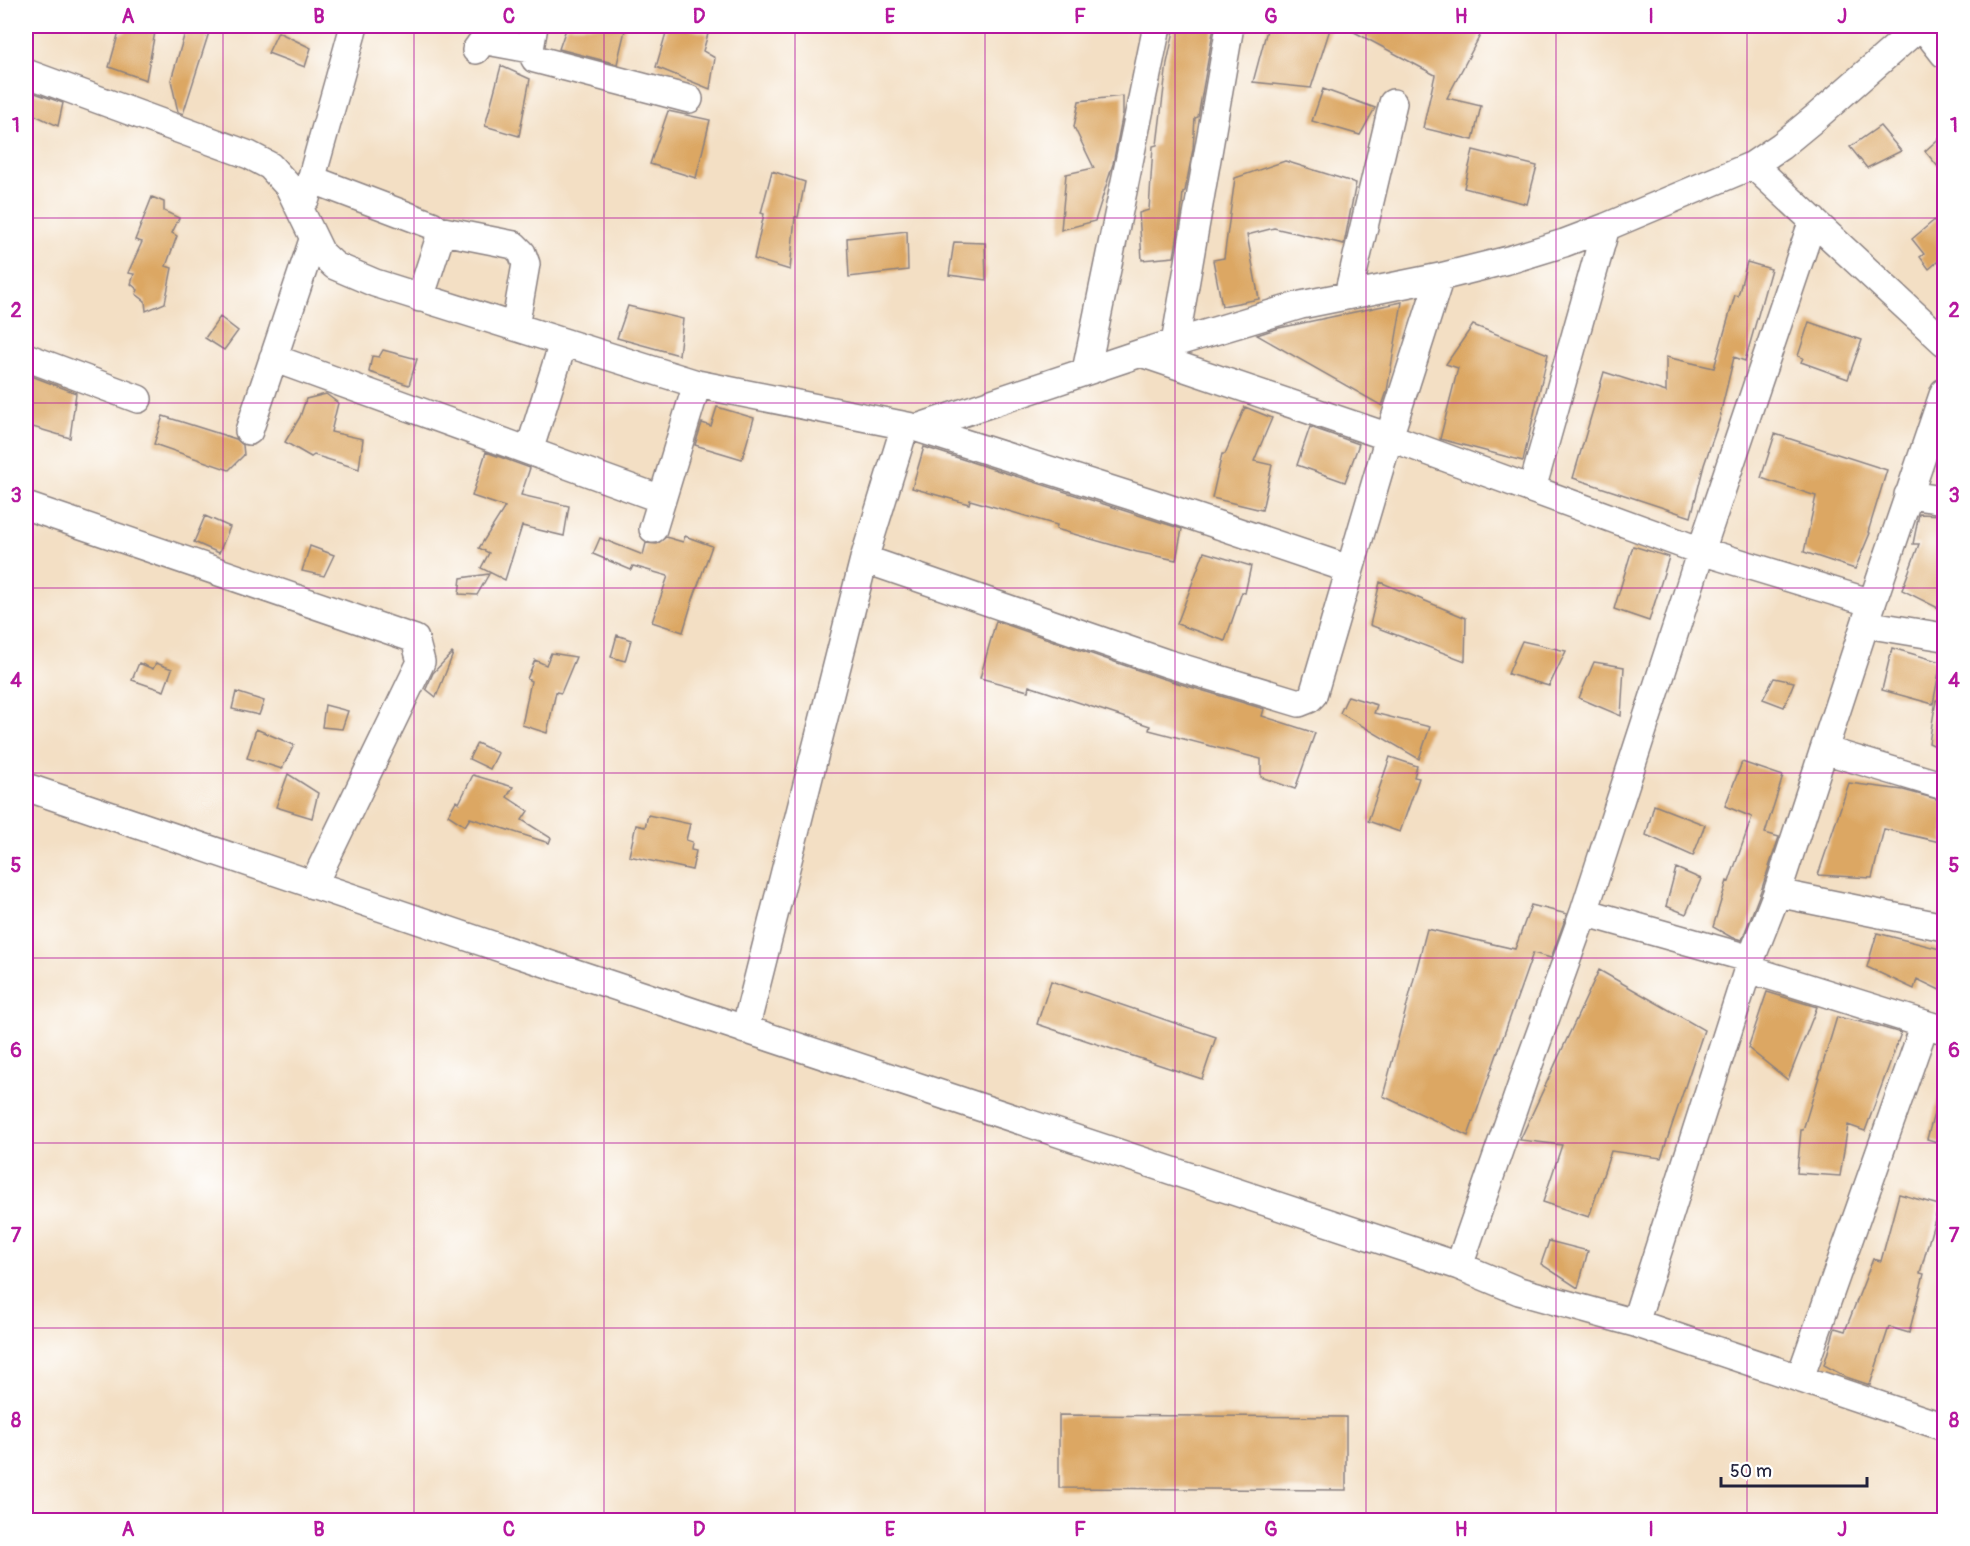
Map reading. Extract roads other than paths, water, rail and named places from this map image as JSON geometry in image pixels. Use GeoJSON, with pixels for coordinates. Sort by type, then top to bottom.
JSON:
{"type":"FeatureCollection","features":[{"type":"Feature","properties":{"kind":"street"},"geometry":{"type":"LineString","coordinates":[[302,213],[354,26]]}},
{"type":"Feature","properties":{"kind":"street"},"geometry":{"type":"LineString","coordinates":[[1086,371],[1157,26]]}},
{"type":"Feature","properties":{"kind":"street"},"geometry":{"type":"LineString","coordinates":[[1175,343],[1230,26]]}},
{"type":"Feature","properties":{"kind":"street"},"geometry":{"type":"LineString","coordinates":[[911,427],[1141,353],[1301,305],[1440,277],[1564,243],[1753,165],[1815,118],[1921,26],[1944,54]]}},
{"type":"Feature","properties":{"kind":"street"},"geometry":{"type":"LineString","coordinates":[[476,50],[481,43],[487,40],[532,37],[535,59],[689,99]]}},
{"type":"Feature","properties":{"kind":"street"},"geometry":{"type":"LineString","coordinates":[[26,73],[249,155],[270,166],[289,187],[321,253],[335,266],[375,283],[562,344],[697,384],[911,427],[1153,502],[1349,569]]}},
{"type":"Feature","properties":{"kind":"street"},"geometry":{"type":"LineString","coordinates":[[1348,295],[1393,103]]}},
{"type":"Feature","properties":{"kind":"street"},"geometry":{"type":"LineString","coordinates":[[1753,165],[1944,342]]}},
{"type":"Feature","properties":{"kind":"street"},"geometry":{"type":"LineString","coordinates":[[311,179],[432,225],[438,230],[514,245],[522,253],[526,264],[515,327]]}},
{"type":"Feature","properties":{"kind":"street"},"geometry":{"type":"LineString","coordinates":[[1459,1266],[1584,912],[1701,551],[1813,220]]}},
{"type":"Feature","properties":{"kind":"street"},"geometry":{"type":"LineString","coordinates":[[1532,489],[1606,227]]}},
{"type":"Feature","properties":{"kind":"street"},"geometry":{"type":"LineString","coordinates":[[420,298],[439,240],[438,230]]}},
{"type":"Feature","properties":{"kind":"street"},"geometry":{"type":"LineString","coordinates":[[249,430],[313,240]]}},
{"type":"Feature","properties":{"kind":"street"},"geometry":{"type":"LineString","coordinates":[[864,559],[1166,663],[1299,703],[1313,695],[1389,437],[1440,277]]}},
{"type":"Feature","properties":{"kind":"street"},"geometry":{"type":"LineString","coordinates":[[529,451],[562,344]]}},
{"type":"Feature","properties":{"kind":"street"},"geometry":{"type":"LineString","coordinates":[[1141,353],[1389,437],[1868,613],[1944,637]]}},
{"type":"Feature","properties":{"kind":"street"},"geometry":{"type":"LineString","coordinates":[[26,357],[138,399]]}},
{"type":"Feature","properties":{"kind":"street"},"geometry":{"type":"LineString","coordinates":[[273,358],[661,499]]}},
{"type":"Feature","properties":{"kind":"street"},"geometry":{"type":"LineString","coordinates":[[653,529],[697,384]]}},
{"type":"Feature","properties":{"kind":"street"},"geometry":{"type":"LineString","coordinates":[[1635,1323],[1750,964],[1777,893],[1868,613],[1944,392]]}},
{"type":"Feature","properties":{"kind":"street"},"geometry":{"type":"LineString","coordinates":[[745,1030],[864,559],[911,427]]}},
{"type":"Feature","properties":{"kind":"street"},"geometry":{"type":"LineString","coordinates":[[1908,495],[1944,500]]}},
{"type":"Feature","properties":{"kind":"street"},"geometry":{"type":"LineString","coordinates":[[26,506],[415,639],[421,662],[313,885]]}},
{"type":"Feature","properties":{"kind":"street"},"geometry":{"type":"LineString","coordinates":[[1824,750],[1944,786]]}},
{"type":"Feature","properties":{"kind":"street"},"geometry":{"type":"LineString","coordinates":[[26,787],[745,1030],[1459,1266],[1520,1291],[1635,1323],[1944,1427]]}},
{"type":"Feature","properties":{"kind":"street"},"geometry":{"type":"LineString","coordinates":[[1777,893],[1944,927]]}},
{"type":"Feature","properties":{"kind":"street"},"geometry":{"type":"LineString","coordinates":[[1584,912],[1750,964],[1935,1027],[1800,1378]]}}]}
